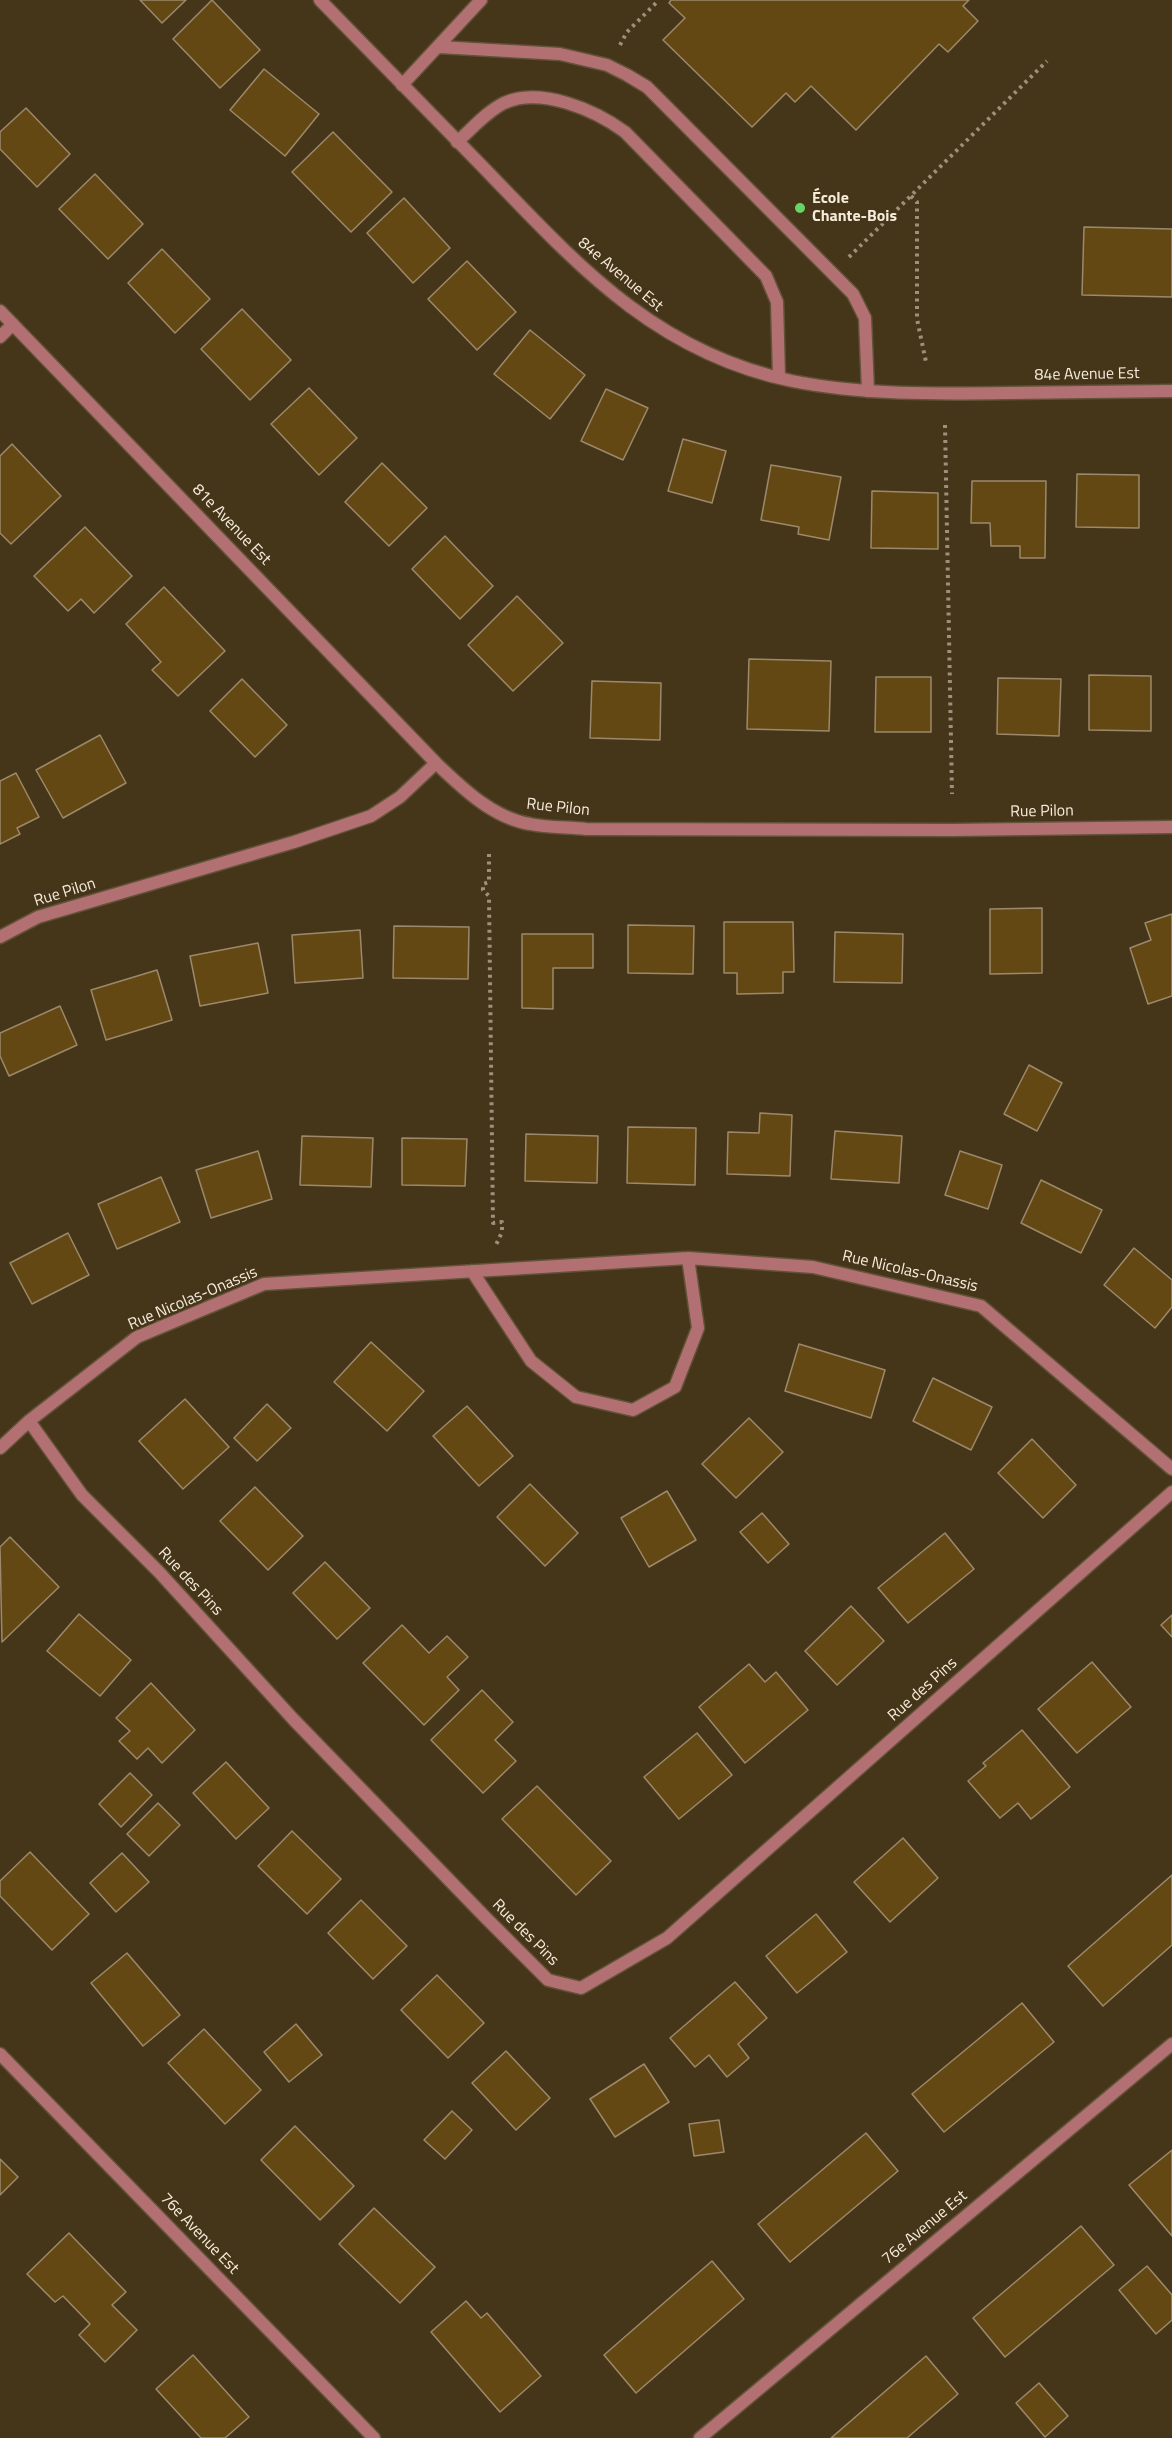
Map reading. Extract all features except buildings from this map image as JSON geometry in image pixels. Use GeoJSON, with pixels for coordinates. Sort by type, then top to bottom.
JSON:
{"type":"FeatureCollection","features":[{"type":"Feature","properties":{"kind":"street","name":"84e Avenue Est"},"geometry":{"type":"LineString","coordinates":[[320,0],[596,281],[639,315],[703,352],[736,365],[779,377],[818,386],[868,391],[946,393],[1172,391]]}},
{"type":"Feature","properties":{"kind":"street"},"geometry":{"type":"LineString","coordinates":[[402,85],[481,0]]}},
{"type":"Feature","properties":{"kind":"street"},"geometry":{"type":"LineString","coordinates":[[439,47],[534,51],[568,56],[607,65],[646,87],[853,294],[866,318],[868,391]]}},
{"type":"Feature","properties":{"kind":"street"},"geometry":{"type":"LineString","coordinates":[[458,142],[504,103],[532,98],[578,106],[610,121],[625,132],[766,276],[777,302],[779,377]]}},
{"type":"Feature","properties":{"kind":"street","name":"81e Avenue Est"},"geometry":{"type":"LineString","coordinates":[[0,311],[436,763]]}},
{"type":"Feature","properties":{"kind":"street"},"geometry":{"type":"LineString","coordinates":[[0,337],[13,324]]}},
{"type":"Feature","properties":{"kind":"street","name":"Rue Pilon"},"geometry":{"type":"LineString","coordinates":[[0,937],[38,917],[294,842],[371,816],[400,797],[436,763],[467,791],[498,813],[527,824],[541,826],[598,829],[952,830],[1172,827]]}},
{"type":"Feature","properties":{"kind":"street"},"geometry":{"type":"LineString","coordinates":[[472,1271],[531,1361],[576,1397],[633,1410],[675,1387],[698,1328],[688,1258]]}},
{"type":"Feature","properties":{"kind":"street","name":"Rue Nicolas-Onassis"},"geometry":{"type":"LineString","coordinates":[[0,1448],[29,1421],[137,1337],[264,1284],[688,1258],[813,1267],[981,1306],[1172,1469]]}},
{"type":"Feature","properties":{"kind":"street","name":"Rue des Pins"},"geometry":{"type":"LineString","coordinates":[[29,1421],[82,1495],[159,1572],[294,1720],[469,1900],[548,1980],[581,1988],[668,1938],[1172,1491]]}},
{"type":"Feature","properties":{"kind":"street","name":"76e Avenue Est"},"geometry":{"type":"LineString","coordinates":[[700,2438],[1172,2044]]}},
{"type":"Feature","properties":{"kind":"street","name":"76e Avenue Est"},"geometry":{"type":"LineString","coordinates":[[0,2054],[374,2438]]}},
{"type":"Feature","properties":{"kind":"path"},"geometry":{"type":"LineString","coordinates":[[618,49],[627,32],[659,0]]}},
{"type":"Feature","properties":{"kind":"path"},"geometry":{"type":"LineString","coordinates":[[848,258],[1047,61]]}},
{"type":"Feature","properties":{"kind":"path"},"geometry":{"type":"LineString","coordinates":[[911,196],[917,202],[917,319],[926,362]]}},
{"type":"Feature","properties":{"kind":"path"},"geometry":{"type":"LineString","coordinates":[[945,425],[952,794]]}},
{"type":"Feature","properties":{"kind":"path"},"geometry":{"type":"LineString","coordinates":[[489,854],[489,882],[483,884],[483,890],[489,896],[493,1223],[502,1222],[502,1232],[494,1248]]}},
{"type":"Feature","properties":{"kind":"place","name":"École Chante-Bois"},"geometry":{"type":"Point","coordinates":[800,208]}}]}
